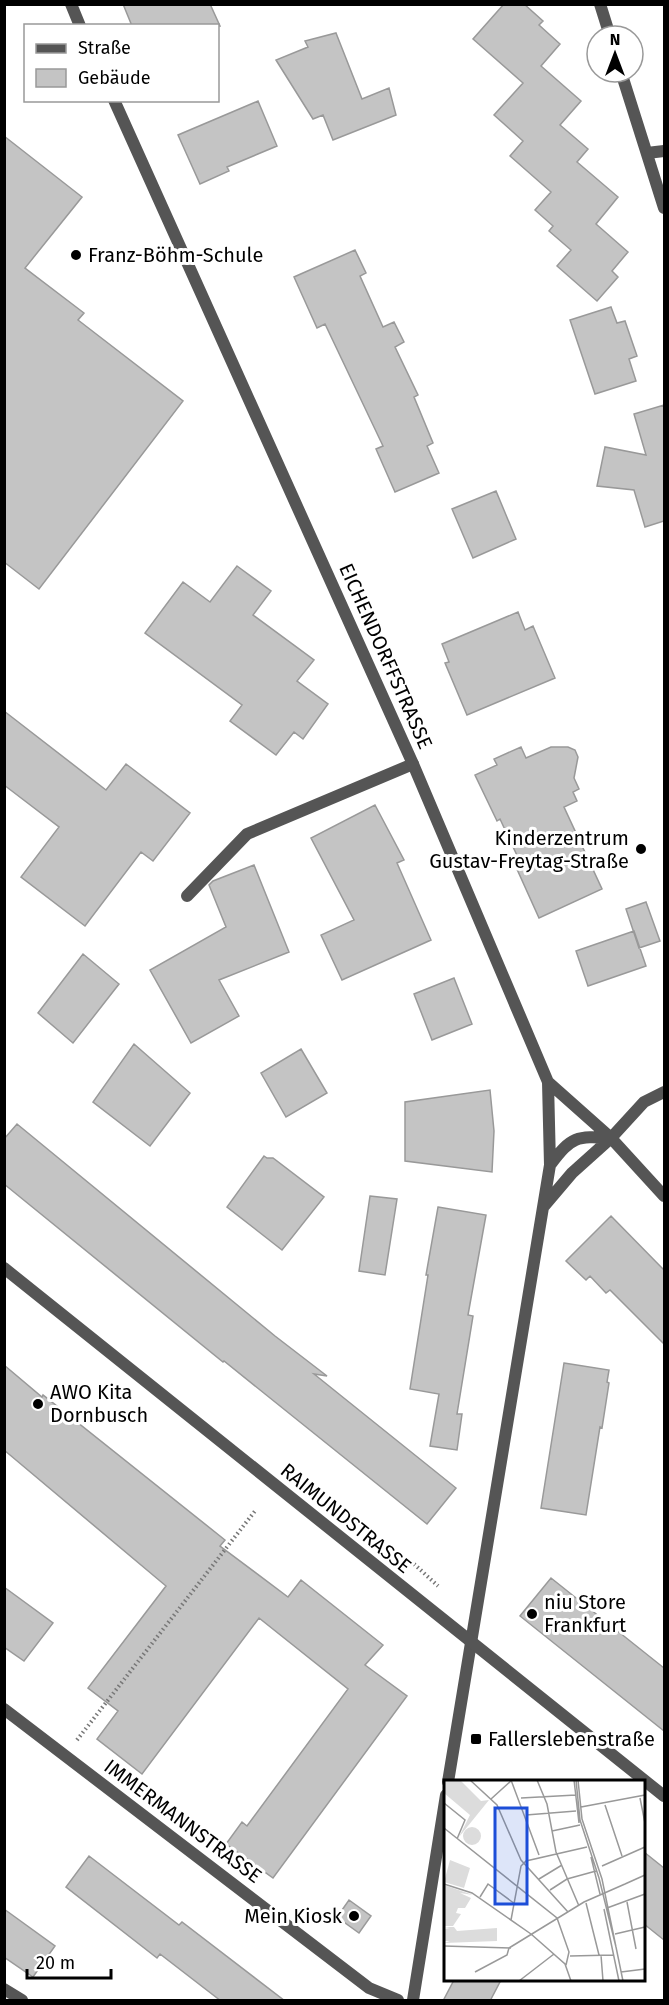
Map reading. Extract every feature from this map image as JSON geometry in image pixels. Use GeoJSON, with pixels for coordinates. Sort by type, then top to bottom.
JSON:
{"type":"FeatureCollection","features":[{"type":"Feature","properties":{"kind":"street"},"geometry":{"type":"LineString","coordinates":[[71,4],[79,24]]}},
{"type":"Feature","properties":{"kind":"street"},"geometry":{"type":"LineString","coordinates":[[600,4],[606,24]]}},
{"type":"Feature","properties":{"kind":"street"},"geometry":{"type":"LineString","coordinates":[[625,84],[664,208]]}},
{"type":"Feature","properties":{"kind":"street","name":"EICHENDORFFSTRASSE"},"geometry":{"type":"LineString","coordinates":[[115,102],[413,764],[548,1083],[611,1138],[664,1196]]}},
{"type":"Feature","properties":{"kind":"street"},"geometry":{"type":"LineString","coordinates":[[646,153],[664,151]]}},
{"type":"Feature","properties":{"kind":"street"},"geometry":{"type":"LineString","coordinates":[[188,896],[247,834],[413,764]]}},
{"type":"Feature","properties":{"kind":"street"},"geometry":{"type":"LineString","coordinates":[[448,1780],[550,1165],[548,1083]]}},
{"type":"Feature","properties":{"kind":"street"},"geometry":{"type":"LineString","coordinates":[[543,1206],[572,1173],[611,1138],[644,1102],[664,1092]]}},
{"type":"Feature","properties":{"kind":"street"},"geometry":{"type":"LineString","coordinates":[[550,1165],[564,1147],[582,1137],[611,1138]]}},
{"type":"Feature","properties":{"kind":"street","name":"RAIMUNDSTRASSE"},"geometry":{"type":"LineString","coordinates":[[4,1269],[644,1780]]}},
{"type":"Feature","properties":{"kind":"street","name":"IMMERMANNSTRASSE"},"geometry":{"type":"LineString","coordinates":[[4,1709],[369,1988],[398,2001]]}},
{"type":"Feature","properties":{"kind":"street","name":"RAIMUNDSTRASSE"},"geometry":{"type":"LineString","coordinates":[[645,1781],[664,1796]]}},
{"type":"Feature","properties":{"kind":"street"},"geometry":{"type":"LineString","coordinates":[[412,2001],[444,1807]]}},
{"type":"Feature","properties":{"kind":"street"},"geometry":{"type":"LineString","coordinates":[[4,1989],[22,2001]]}},
{"type":"Feature","properties":{"kind":"path"},"geometry":{"type":"LineString","coordinates":[[65,1755],[255,1510]]}},
{"type":"Feature","properties":{"kind":"building"},"geometry":{"type":"Polygon","coordinates":[[[123,4],[210,4],[220,26],[219,24],[131,24],[123,4]]]}},
{"type":"Feature","properties":{"kind":"building"},"geometry":{"type":"Polygon","coordinates":[[[504,4],[524,4],[543,21],[539,25],[560,44],[541,66],[581,101],[560,125],[588,149],[577,162],[618,197],[596,224],[628,252],[612,271],[618,277],[597,301],[557,266],[571,250],[549,231],[553,226],[535,210],[551,192],[510,156],[523,141],[494,115],[523,83],[473,39],[504,4]]]}},
{"type":"Feature","properties":{"kind":"building"},"geometry":{"type":"Polygon","coordinates":[[[336,33],[362,99],[389,88],[396,115],[333,140],[323,115],[313,119],[276,60],[308,47],[305,41],[336,33]]]}},
{"type":"Feature","properties":{"kind":"building"},"geometry":{"type":"Polygon","coordinates":[[[258,101],[277,146],[227,167],[229,171],[200,184],[178,135],[258,101]]]}},
{"type":"Feature","properties":{"kind":"building"},"geometry":{"type":"Polygon","coordinates":[[[4,136],[82,197],[25,268],[84,313],[78,320],[183,401],[39,589],[4,562],[4,136]]]}},
{"type":"Feature","properties":{"kind":"building"},"geometry":{"type":"Polygon","coordinates":[[[355,250],[366,273],[360,276],[383,327],[394,322],[404,342],[395,347],[418,395],[414,397],[433,443],[427,446],[439,473],[395,492],[376,449],[383,446],[325,324],[317,328],[294,277],[355,250]]]}},
{"type":"Feature","properties":{"kind":"building"},"geometry":{"type":"Polygon","coordinates":[[[611,307],[617,323],[625,321],[637,356],[629,359],[636,381],[595,394],[570,320],[611,307]]]}},
{"type":"Feature","properties":{"kind":"building"},"geometry":{"type":"Polygon","coordinates":[[[664,405],[664,521],[645,527],[634,490],[597,486],[605,447],[646,455],[634,414],[664,405]]]}},
{"type":"Feature","properties":{"kind":"building"},"geometry":{"type":"Polygon","coordinates":[[[496,491],[516,539],[473,558],[452,509],[496,491]]]}},
{"type":"Feature","properties":{"kind":"building"},"geometry":{"type":"Polygon","coordinates":[[[237,566],[271,591],[253,615],[314,660],[297,681],[328,704],[303,739],[294,732],[276,755],[230,721],[242,705],[145,633],[183,582],[210,602],[237,566]]]}},
{"type":"Feature","properties":{"kind":"building"},"geometry":{"type":"Polygon","coordinates":[[[518,612],[525,630],[533,626],[555,678],[467,715],[445,663],[449,662],[442,644],[518,612]]]}},
{"type":"Feature","properties":{"kind":"building"},"geometry":{"type":"Polygon","coordinates":[[[4,711],[106,790],[126,764],[190,813],[153,861],[141,852],[85,926],[21,877],[59,827],[4,785],[4,711]]]}},
{"type":"Feature","properties":{"kind":"building"},"geometry":{"type":"Polygon","coordinates":[[[521,747],[526,758],[551,747],[568,747],[575,750],[578,757],[574,778],[579,789],[573,792],[577,801],[564,807],[602,889],[539,918],[516,867],[521,864],[500,819],[497,821],[475,775],[497,765],[494,759],[521,747]]]}},
{"type":"Feature","properties":{"kind":"building"},"geometry":{"type":"Polygon","coordinates":[[[375,805],[404,860],[397,863],[431,940],[342,980],[321,935],[354,920],[311,838],[375,805]]]}},
{"type":"Feature","properties":{"kind":"building"},"geometry":{"type":"Polygon","coordinates":[[[254,865],[289,952],[219,980],[239,1016],[191,1043],[150,970],[226,927],[209,885],[213,881],[254,865]]]}},
{"type":"Feature","properties":{"kind":"building"},"geometry":{"type":"Polygon","coordinates":[[[646,902],[660,941],[639,948],[626,909],[646,902]]]}},
{"type":"Feature","properties":{"kind":"building"},"geometry":{"type":"Polygon","coordinates":[[[634,931],[646,966],[588,986],[576,951],[634,931]]]}},
{"type":"Feature","properties":{"kind":"building"},"geometry":{"type":"Polygon","coordinates":[[[83,954],[119,984],[73,1043],[38,1013],[83,954]]]}},
{"type":"Feature","properties":{"kind":"building"},"geometry":{"type":"Polygon","coordinates":[[[454,978],[472,1024],[432,1040],[414,994],[454,978]]]}},
{"type":"Feature","properties":{"kind":"building"},"geometry":{"type":"Polygon","coordinates":[[[134,1044],[190,1093],[150,1146],[93,1102],[134,1044]]]}},
{"type":"Feature","properties":{"kind":"building"},"geometry":{"type":"Polygon","coordinates":[[[301,1049],[327,1093],[286,1117],[261,1073],[301,1049]]]}},
{"type":"Feature","properties":{"kind":"building"},"geometry":{"type":"Polygon","coordinates":[[[490,1090],[494,1131],[492,1172],[405,1161],[405,1102],[490,1090]]]}},
{"type":"Feature","properties":{"kind":"building"},"geometry":{"type":"Polygon","coordinates":[[[17,1124],[327,1376],[314,1374],[456,1488],[427,1524],[4,1184],[4,1139],[17,1124]]]}},
{"type":"Feature","properties":{"kind":"building"},"geometry":{"type":"Polygon","coordinates":[[[264,1156],[273,1158],[324,1197],[282,1250],[227,1207],[264,1156]]]}},
{"type":"Feature","properties":{"kind":"building"},"geometry":{"type":"Polygon","coordinates":[[[370,1196],[397,1199],[385,1275],[359,1271],[370,1196]]]}},
{"type":"Feature","properties":{"kind":"building"},"geometry":{"type":"Polygon","coordinates":[[[438,1207],[486,1215],[468,1315],[473,1316],[457,1414],[462,1414],[457,1450],[430,1446],[439,1394],[410,1389],[438,1207]]]}},
{"type":"Feature","properties":{"kind":"building"},"geometry":{"type":"Polygon","coordinates":[[[611,1216],[664,1270],[664,1344],[610,1290],[606,1293],[590,1276],[586,1280],[566,1261],[611,1216]]]}},
{"type":"Feature","properties":{"kind":"building"},"geometry":{"type":"Polygon","coordinates":[[[564,1363],[609,1370],[602,1428],[600,1427],[586,1515],[541,1508],[564,1363]]]}},
{"type":"Feature","properties":{"kind":"building"},"geometry":{"type":"Polygon","coordinates":[[[4,1365],[225,1540],[220,1546],[288,1597],[301,1580],[383,1645],[365,1665],[407,1696],[273,1878],[226,1844],[242,1822],[247,1826],[348,1689],[259,1618],[142,1774],[97,1739],[118,1711],[88,1688],[166,1586],[4,1450],[4,1365]]]}},
{"type":"Feature","properties":{"kind":"building"},"geometry":{"type":"Polygon","coordinates":[[[551,1578],[664,1668],[664,1731],[520,1616],[551,1578]]]}},
{"type":"Feature","properties":{"kind":"building"},"geometry":{"type":"Polygon","coordinates":[[[4,1587],[53,1623],[24,1661],[4,1647],[4,1587]]]}},
{"type":"Feature","properties":{"kind":"building"},"geometry":{"type":"Polygon","coordinates":[[[645,1853],[664,1868],[664,1940],[645,1925],[645,1853]]]}},
{"type":"Feature","properties":{"kind":"building"},"geometry":{"type":"Polygon","coordinates":[[[89,1856],[179,1925],[182,1922],[285,2001],[221,2001],[160,1954],[157,1958],[66,1887],[89,1856]]]}},
{"type":"Feature","properties":{"kind":"building","name":"Mein Kiosk"},"geometry":{"type":"Polygon","coordinates":[[[349,1900],[371,1916],[359,1933],[337,1917],[349,1900]]]}},
{"type":"Feature","properties":{"kind":"building"},"geometry":{"type":"Polygon","coordinates":[[[4,1909],[55,1946],[33,1977],[4,1957],[4,1909]]]}},
{"type":"Feature","properties":{"kind":"building"},"geometry":{"type":"Polygon","coordinates":[[[453,1981],[500,1981],[490,2001],[443,2001],[453,1981]]]}},
{"type":"Feature","properties":{"kind":"place","name":"Franz-Böhm-Schule"},"geometry":{"type":"Point","coordinates":[76,255]}},
{"type":"Feature","properties":{"kind":"place","name":"Kinderzentrum Gustav-Freytag-Straße"},"geometry":{"type":"Point","coordinates":[641,849]}},
{"type":"Feature","properties":{"kind":"place","name":"AWO Kita Dornbusch"},"geometry":{"type":"Point","coordinates":[38,1404]}},
{"type":"Feature","properties":{"kind":"place","name":"niu Store Frankfurt"},"geometry":{"type":"Point","coordinates":[532,1614]}},
{"type":"Feature","properties":{"kind":"place","name":"Fallerslebenstraße"},"geometry":{"type":"Point","coordinates":[476,1739]}},
{"type":"Feature","properties":{"kind":"place","name":"Mein Kiosk"},"geometry":{"type":"Point","coordinates":[354,1916]}}]}
